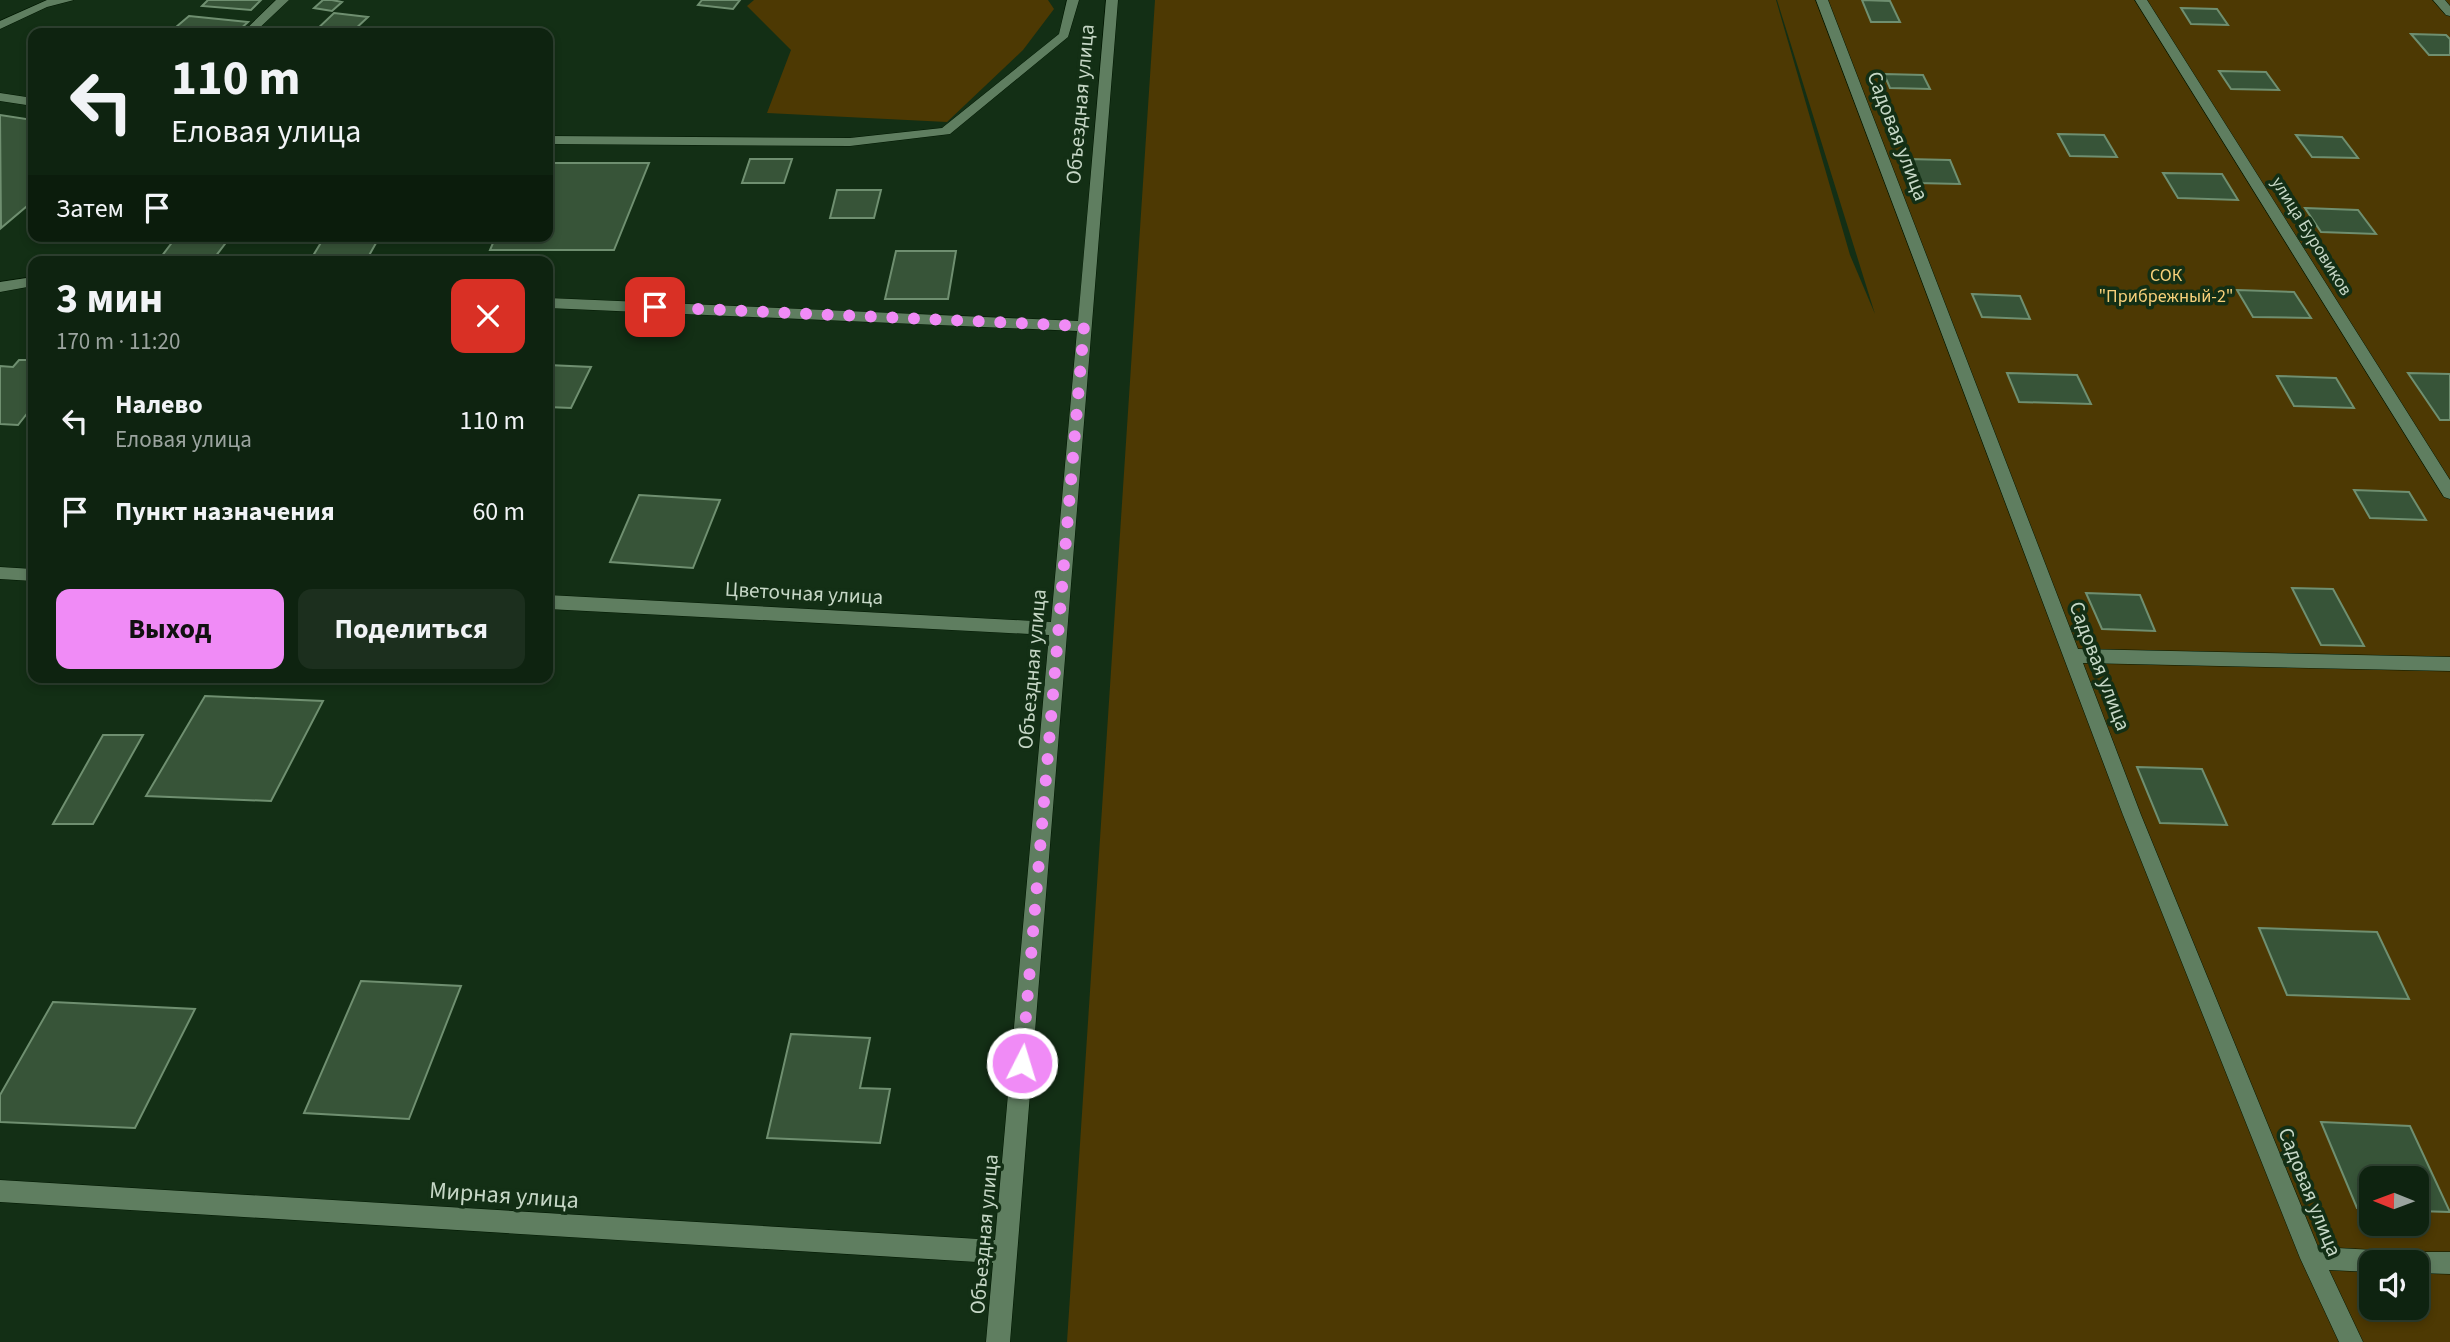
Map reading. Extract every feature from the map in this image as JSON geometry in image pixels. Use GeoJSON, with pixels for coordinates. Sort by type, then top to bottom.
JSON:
{"type":"FeatureCollection","features":[{"type":"Feature","properties":{"kind":"street"},"geometry":{"type":"LineString","coordinates":[[0,26],[44,4],[68,0]]}},
{"type":"Feature","properties":{"kind":"street"},"geometry":{"type":"LineString","coordinates":[[253,28],[283,0]]}},
{"type":"Feature","properties":{"kind":"street"},"geometry":{"type":"LineString","coordinates":[[553,140],[850,142],[946,131],[1064,35],[1073,0]]}},
{"type":"Feature","properties":{"kind":"street","name":"Объездная улица"},"geometry":{"type":"LineString","coordinates":[[998,1342],[1112,0]]}},
{"type":"Feature","properties":{"kind":"street","name":"Садовая улица"},"geometry":{"type":"LineString","coordinates":[[1822,0],[2132,815],[2311,1258],[2351,1342]]}},
{"type":"Feature","properties":{"kind":"street","name":"улица Буровиков"},"geometry":{"type":"LineString","coordinates":[[2141,0],[2450,493]]}},
{"type":"Feature","properties":{"kind":"street"},"geometry":{"type":"LineString","coordinates":[[2438,0],[2450,12]]}},
{"type":"Feature","properties":{"kind":"street"},"geometry":{"type":"LineString","coordinates":[[0,97],[28,101]]}},
{"type":"Feature","properties":{"kind":"street"},"geometry":{"type":"LineString","coordinates":[[0,287],[28,283]]}},
{"type":"Feature","properties":{"kind":"street"},"geometry":{"type":"LineString","coordinates":[[553,303],[1084,326]]}},
{"type":"Feature","properties":{"kind":"street"},"geometry":{"type":"LineString","coordinates":[[0,573],[28,575]]}},
{"type":"Feature","properties":{"kind":"street","name":"Цветочная улица"},"geometry":{"type":"LineString","coordinates":[[553,602],[1059,629]]}},
{"type":"Feature","properties":{"kind":"street"},"geometry":{"type":"LineString","coordinates":[[2072,656],[2450,664]]}},
{"type":"Feature","properties":{"kind":"street","name":"Мирная улица"},"geometry":{"type":"LineString","coordinates":[[0,1191],[1005,1252]]}},
{"type":"Feature","properties":{"kind":"street"},"geometry":{"type":"LineString","coordinates":[[2311,1258],[2359,1260]]}},
{"type":"Feature","properties":{"kind":"street"},"geometry":{"type":"LineString","coordinates":[[2429,1263],[2450,1264]]}},
{"type":"Feature","properties":{"kind":"green space"},"geometry":{"type":"Polygon","coordinates":[[[754,0],[1048,0],[1054,9],[1023,50],[947,122],[767,113],[791,50],[747,6],[754,0]]]}},
{"type":"Feature","properties":{"kind":"green space","name":"СОК \"Прибрежный-2\""},"geometry":{"type":"Polygon","coordinates":[[[1155,0],[1776,0],[1850,255],[1875,314],[1777,0],[2450,0],[2450,1342],[1067,1342],[1155,0]]]}},
{"type":"Feature","properties":{"kind":"building"},"geometry":{"type":"Polygon","coordinates":[[[208,0],[261,0],[251,10],[202,6],[208,0]]]}},
{"type":"Feature","properties":{"kind":"building"},"geometry":{"type":"Polygon","coordinates":[[[323,0],[342,2],[332,11],[314,8],[323,0]]]}},
{"type":"Feature","properties":{"kind":"building"},"geometry":{"type":"Polygon","coordinates":[[[702,0],[740,0],[733,9],[698,5],[702,0]]]}},
{"type":"Feature","properties":{"kind":"building"},"geometry":{"type":"Polygon","coordinates":[[[1862,0],[1890,1],[1900,22],[1871,22],[1862,0]]]}},
{"type":"Feature","properties":{"kind":"building"},"geometry":{"type":"Polygon","coordinates":[[[2181,8],[2217,9],[2228,25],[2191,24],[2181,8]]]}},
{"type":"Feature","properties":{"kind":"building"},"geometry":{"type":"Polygon","coordinates":[[[334,13],[368,17],[356,28],[318,28],[334,13]]]}},
{"type":"Feature","properties":{"kind":"building"},"geometry":{"type":"Polygon","coordinates":[[[189,16],[248,22],[241,28],[175,28],[189,16]]]}},
{"type":"Feature","properties":{"kind":"building"},"geometry":{"type":"Polygon","coordinates":[[[2411,34],[2446,35],[2450,39],[2450,55],[2429,55],[2411,34]]]}},
{"type":"Feature","properties":{"kind":"building"},"geometry":{"type":"Polygon","coordinates":[[[2219,71],[2266,72],[2279,90],[2231,89],[2219,71]]]}},
{"type":"Feature","properties":{"kind":"building"},"geometry":{"type":"Polygon","coordinates":[[[1884,74],[1923,75],[1930,89],[1890,88],[1884,74]]]}},
{"type":"Feature","properties":{"kind":"building"},"geometry":{"type":"Polygon","coordinates":[[[0,115],[28,119],[28,205],[1,228],[0,115]]]}},
{"type":"Feature","properties":{"kind":"building"},"geometry":{"type":"Polygon","coordinates":[[[2058,134],[2104,135],[2117,157],[2070,156],[2058,134]]]}},
{"type":"Feature","properties":{"kind":"building"},"geometry":{"type":"Polygon","coordinates":[[[2296,135],[2342,137],[2358,158],[2312,157],[2296,135]]]}},
{"type":"Feature","properties":{"kind":"building"},"geometry":{"type":"Polygon","coordinates":[[[750,159],[792,159],[784,183],[742,183],[750,159]]]}},
{"type":"Feature","properties":{"kind":"building"},"geometry":{"type":"Polygon","coordinates":[[[1907,159],[1950,160],[1960,184],[1917,183],[1907,159]]]}},
{"type":"Feature","properties":{"kind":"building"},"geometry":{"type":"Polygon","coordinates":[[[553,163],[649,163],[614,250],[490,250],[493,242],[553,242],[553,163]]]}},
{"type":"Feature","properties":{"kind":"building"},"geometry":{"type":"Polygon","coordinates":[[[2163,173],[2222,174],[2238,200],[2178,198],[2163,173]]]}},
{"type":"Feature","properties":{"kind":"building"},"geometry":{"type":"Polygon","coordinates":[[[837,190],[881,190],[874,218],[830,218],[837,190]]]}},
{"type":"Feature","properties":{"kind":"building"},"geometry":{"type":"Polygon","coordinates":[[[2305,208],[2358,210],[2376,234],[2321,232],[2305,208]]]}},
{"type":"Feature","properties":{"kind":"building"},"geometry":{"type":"Polygon","coordinates":[[[172,242],[226,242],[216,256],[162,256],[172,242]]]}},
{"type":"Feature","properties":{"kind":"building"},"geometry":{"type":"Polygon","coordinates":[[[321,242],[377,242],[369,256],[313,256],[321,242]]]}},
{"type":"Feature","properties":{"kind":"building"},"geometry":{"type":"Polygon","coordinates":[[[896,251],[956,251],[948,299],[885,299],[896,251]]]}},
{"type":"Feature","properties":{"kind":"building"},"geometry":{"type":"Polygon","coordinates":[[[2237,290],[2294,292],[2311,318],[2253,317],[2237,290]]]}},
{"type":"Feature","properties":{"kind":"building"},"geometry":{"type":"Polygon","coordinates":[[[1972,294],[2020,296],[2030,319],[1982,317],[1972,294]]]}},
{"type":"Feature","properties":{"kind":"building"},"geometry":{"type":"Polygon","coordinates":[[[19,360],[28,360],[28,412],[18,425],[0,424],[0,366],[13,367],[19,360]]]}},
{"type":"Feature","properties":{"kind":"building"},"geometry":{"type":"Polygon","coordinates":[[[553,365],[591,367],[571,408],[553,407],[553,365]]]}},
{"type":"Feature","properties":{"kind":"building"},"geometry":{"type":"Polygon","coordinates":[[[2007,373],[2077,375],[2091,404],[2019,402],[2007,373]]]}},
{"type":"Feature","properties":{"kind":"building"},"geometry":{"type":"Polygon","coordinates":[[[2408,373],[2450,374],[2450,420],[2440,420],[2408,373]]]}},
{"type":"Feature","properties":{"kind":"building"},"geometry":{"type":"Polygon","coordinates":[[[2277,376],[2336,378],[2354,408],[2294,406],[2277,376]]]}},
{"type":"Feature","properties":{"kind":"building"},"geometry":{"type":"Polygon","coordinates":[[[2354,490],[2409,492],[2426,520],[2370,518],[2354,490]]]}},
{"type":"Feature","properties":{"kind":"building"},"geometry":{"type":"Polygon","coordinates":[[[639,495],[720,500],[693,568],[610,562],[639,495]]]}},
{"type":"Feature","properties":{"kind":"building"},"geometry":{"type":"Polygon","coordinates":[[[2292,588],[2333,589],[2364,646],[2321,645],[2292,588]]]}},
{"type":"Feature","properties":{"kind":"building"},"geometry":{"type":"Polygon","coordinates":[[[2086,593],[2140,595],[2155,631],[2102,629],[2086,593]]]}},
{"type":"Feature","properties":{"kind":"building"},"geometry":{"type":"Polygon","coordinates":[[[205,696],[323,701],[271,801],[146,796],[205,696]]]}},
{"type":"Feature","properties":{"kind":"building"},"geometry":{"type":"Polygon","coordinates":[[[103,735],[143,735],[93,824],[53,824],[103,735]]]}},
{"type":"Feature","properties":{"kind":"building"},"geometry":{"type":"Polygon","coordinates":[[[2137,767],[2202,769],[2227,825],[2160,823],[2137,767]]]}},
{"type":"Feature","properties":{"kind":"building"},"geometry":{"type":"Polygon","coordinates":[[[2259,928],[2377,932],[2409,999],[2287,995],[2259,928]]]}},
{"type":"Feature","properties":{"kind":"building"},"geometry":{"type":"Polygon","coordinates":[[[361,981],[461,986],[409,1119],[304,1113],[361,981]]]}},
{"type":"Feature","properties":{"kind":"building"},"geometry":{"type":"Polygon","coordinates":[[[53,1002],[195,1009],[135,1128],[0,1122],[0,1095],[53,1002]]]}},
{"type":"Feature","properties":{"kind":"building"},"geometry":{"type":"Polygon","coordinates":[[[791,1034],[870,1038],[860,1088],[890,1089],[880,1143],[767,1138],[791,1034]]]}},
{"type":"Feature","properties":{"kind":"building"},"geometry":{"type":"Polygon","coordinates":[[[2321,1122],[2410,1126],[2429,1166],[2359,1166],[2357,1208],[2321,1122]]]}},
{"type":"Feature","properties":{"kind":"building"},"geometry":{"type":"Polygon","coordinates":[[[2429,1167],[2450,1212],[2429,1211],[2429,1167]]]}},
{"type":"Feature","properties":{"kind":"route"},"geometry":{"type":"LineString","coordinates":[[655,307],[1084,326],[1022,1063]]}}]}
